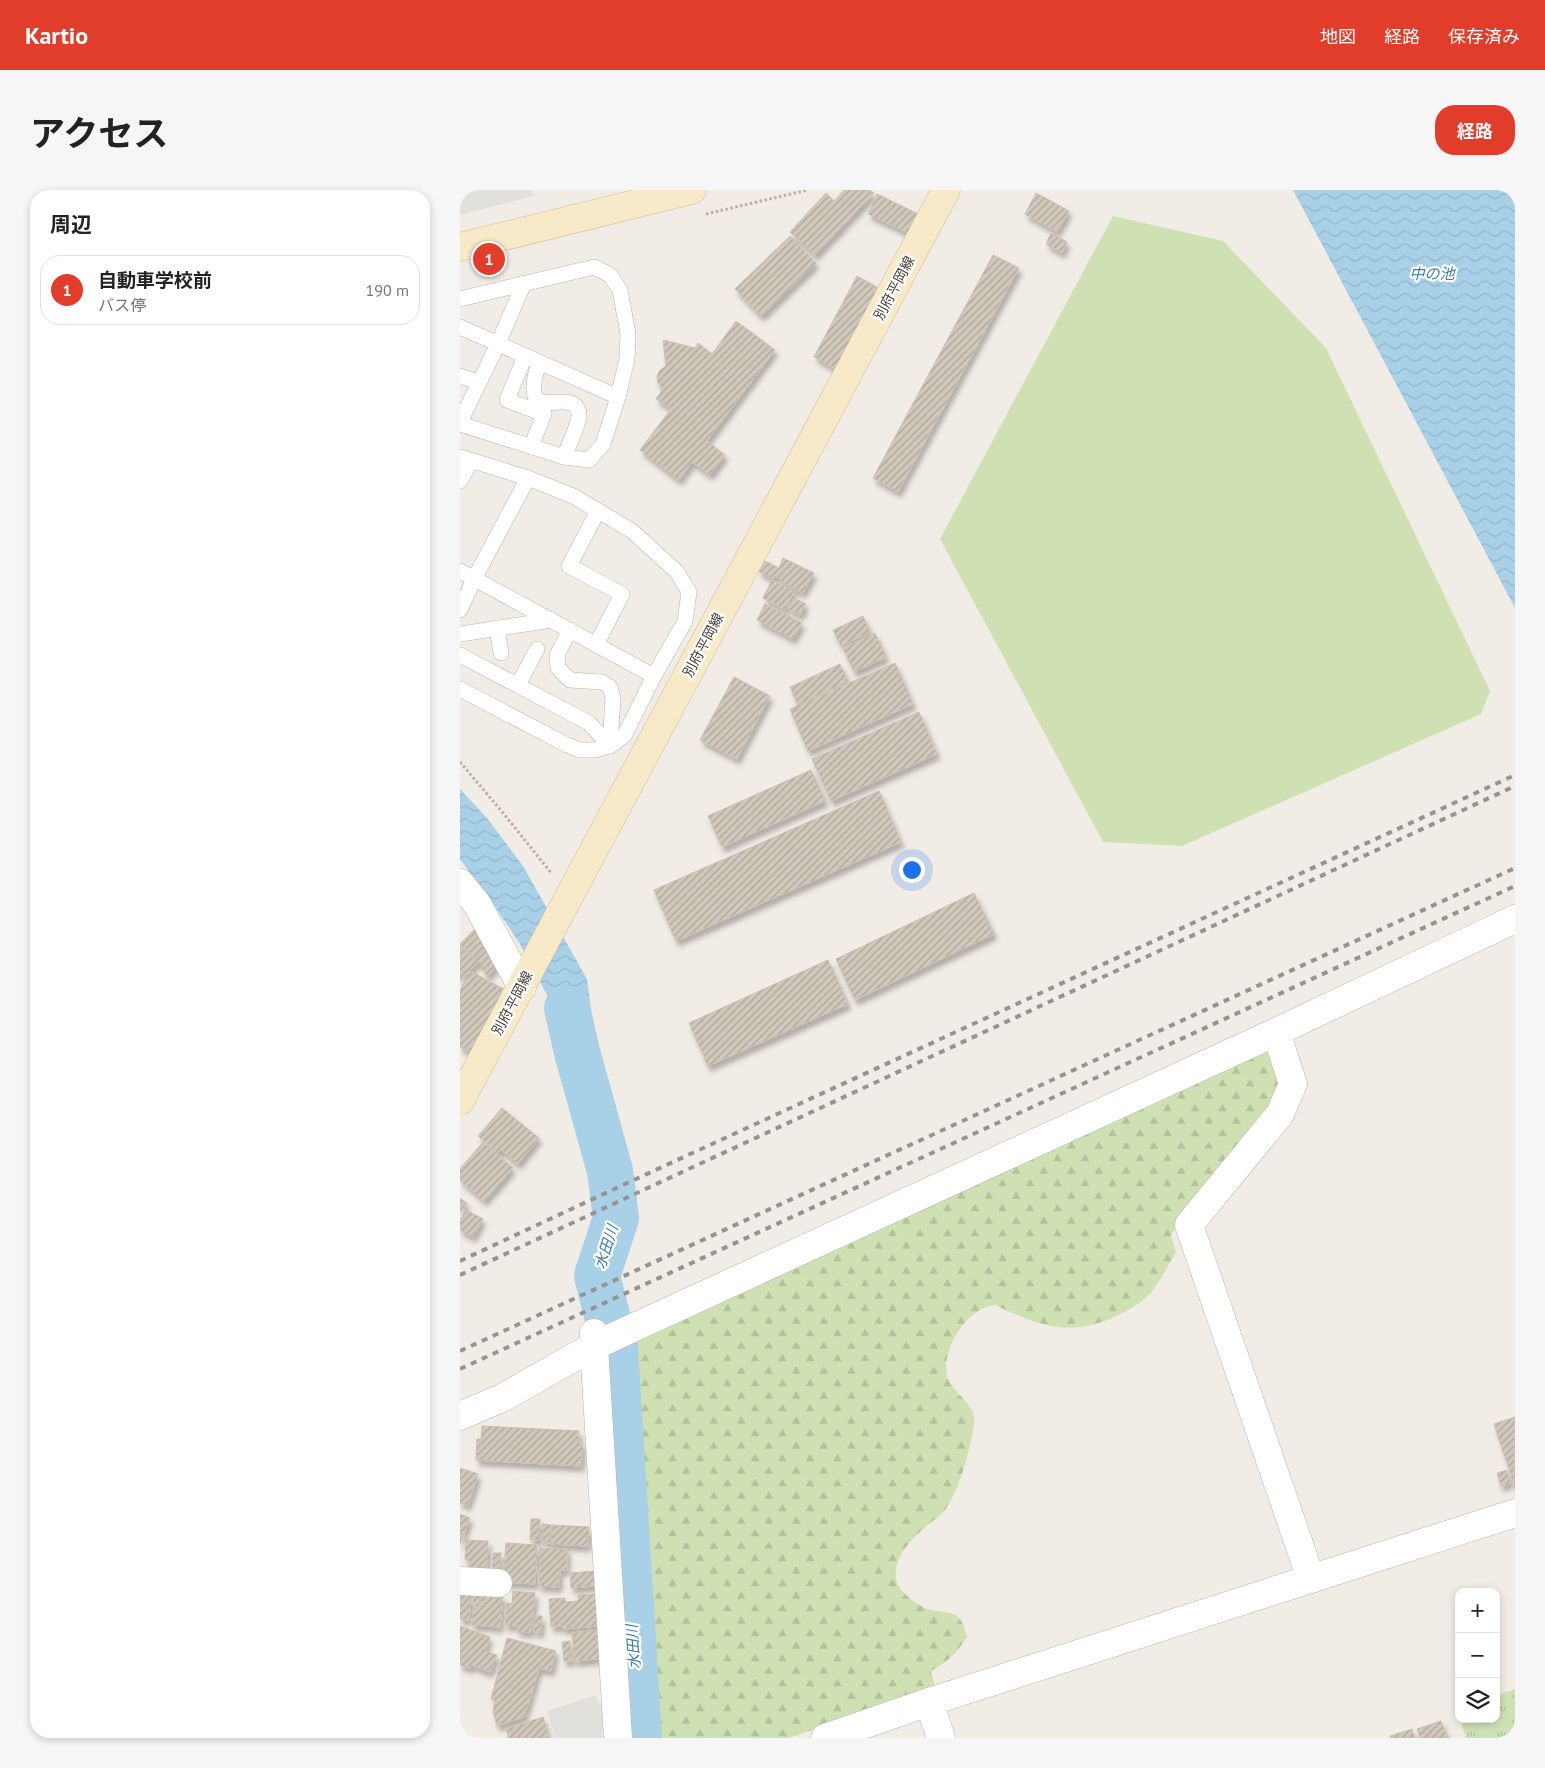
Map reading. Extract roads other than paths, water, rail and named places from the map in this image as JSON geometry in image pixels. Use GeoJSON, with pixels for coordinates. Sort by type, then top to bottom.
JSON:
{"type":"FeatureCollection","features":[{"type":"Feature","properties":{"kind":"main road"},"geometry":{"type":"LineString","coordinates":[[460,247],[692,190]]}},
{"type":"Feature","properties":{"kind":"main road","name":"別府平岡線"},"geometry":{"type":"LineString","coordinates":[[460,1101],[467,1069],[527,976],[946,190]]}},
{"type":"Feature","properties":{"kind":"street"},"geometry":{"type":"LineString","coordinates":[[460,883],[477,904],[527,976]]}},
{"type":"Feature","properties":{"kind":"street"},"geometry":{"type":"LineString","coordinates":[[460,1416],[502,1398],[596,1341],[626,1331],[1276,1032],[1515,919]]}},
{"type":"Feature","properties":{"kind":"street"},"geometry":{"type":"LineString","coordinates":[[1276,1032],[1292,1084],[1280,1114],[1189,1225],[1312,1579]]}},
{"type":"Feature","properties":{"kind":"street"},"geometry":{"type":"LineString","coordinates":[[596,1341],[618,1738]]}},
{"type":"Feature","properties":{"kind":"street"},"geometry":{"type":"LineString","coordinates":[[825,1738],[929,1702],[1515,1513]]}},
{"type":"Feature","properties":{"kind":"street"},"geometry":{"type":"LineString","coordinates":[[460,1581],[498,1583]]}},
{"type":"Feature","properties":{"kind":"street"},"geometry":{"type":"LineString","coordinates":[[929,1702],[941,1738]]}},
{"type":"Feature","properties":{"kind":"lane"},"geometry":{"type":"LineString","coordinates":[[460,299],[524,283],[594,267],[610,275],[620,290],[628,334],[627,358],[618,398],[603,444],[589,460],[564,457],[460,423],[478,382],[498,344],[524,283]]}},
{"type":"Feature","properties":{"kind":"lane"},"geometry":{"type":"LineString","coordinates":[[460,327],[618,398]]}},
{"type":"Feature","properties":{"kind":"lane"},"geometry":{"type":"LineString","coordinates":[[525,356],[507,400],[544,414],[531,446]]}},
{"type":"Feature","properties":{"kind":"lane"},"geometry":{"type":"LineString","coordinates":[[539,363],[533,381],[533,393],[541,402],[549,403],[567,400],[575,405],[579,411],[579,419],[564,457]]}},
{"type":"Feature","properties":{"kind":"lane"},"geometry":{"type":"LineString","coordinates":[[460,376],[478,382]]}},
{"type":"Feature","properties":{"kind":"lane"},"geometry":{"type":"LineString","coordinates":[[460,481],[465,459],[528,478],[574,496],[632,531],[677,572],[689,592],[685,621],[654,676],[624,736],[610,746],[596,750],[573,748],[460,689]]}},
{"type":"Feature","properties":{"kind":"lane"},"geometry":{"type":"LineString","coordinates":[[460,610],[474,579],[528,478]]}},
{"type":"Feature","properties":{"kind":"lane"},"geometry":{"type":"LineString","coordinates":[[596,645],[622,594],[569,566],[598,511]]}},
{"type":"Feature","properties":{"kind":"lane"},"geometry":{"type":"LineString","coordinates":[[460,571],[654,676]]}},
{"type":"Feature","properties":{"kind":"lane"},"geometry":{"type":"LineString","coordinates":[[460,634],[552,620]]}},
{"type":"Feature","properties":{"kind":"lane"},"geometry":{"type":"LineString","coordinates":[[497,628],[500,653]]}},
{"type":"Feature","properties":{"kind":"lane"},"geometry":{"type":"LineString","coordinates":[[570,630],[558,655],[558,668],[570,680],[602,682],[610,688],[613,698],[610,746]]}},
{"type":"Feature","properties":{"kind":"lane"},"geometry":{"type":"LineString","coordinates":[[518,685],[537,649]]}},
{"type":"Feature","properties":{"kind":"lane"},"geometry":{"type":"LineString","coordinates":[[460,655],[590,723],[610,746]]}},
{"type":"Feature","properties":{"kind":"water","name":"中の池"},"geometry":{"type":"Polygon","coordinates":[[[1293,190],[1515,190],[1515,608],[1293,190]]]}},
{"type":"Feature","properties":{"kind":"water"},"geometry":{"type":"Polygon","coordinates":[[[460,789],[487,818],[523,866],[587,979],[596,1046],[576,1078],[554,1008],[520,944],[460,859],[460,789]]]}},
{"type":"Feature","properties":{"kind":"waterway","name":"水田川"},"geometry":{"type":"LineString","coordinates":[[567,1008],[577,1052],[610,1171],[616,1218],[597,1276],[615,1347],[639,1738]]}},
{"type":"Feature","properties":{"kind":"railway"},"geometry":{"type":"LineString","coordinates":[[460,1261],[1515,775]]}},
{"type":"Feature","properties":{"kind":"railway"},"geometry":{"type":"LineString","coordinates":[[460,1275],[1515,786]]}},
{"type":"Feature","properties":{"kind":"railway"},"geometry":{"type":"LineString","coordinates":[[460,1351],[1515,868]]}},
{"type":"Feature","properties":{"kind":"railway"},"geometry":{"type":"LineString","coordinates":[[460,1369],[1515,886]]}},
{"type":"Feature","properties":{"kind":"place","name":"自動車学校前"},"geometry":{"type":"Point","coordinates":[489,259]}}]}
